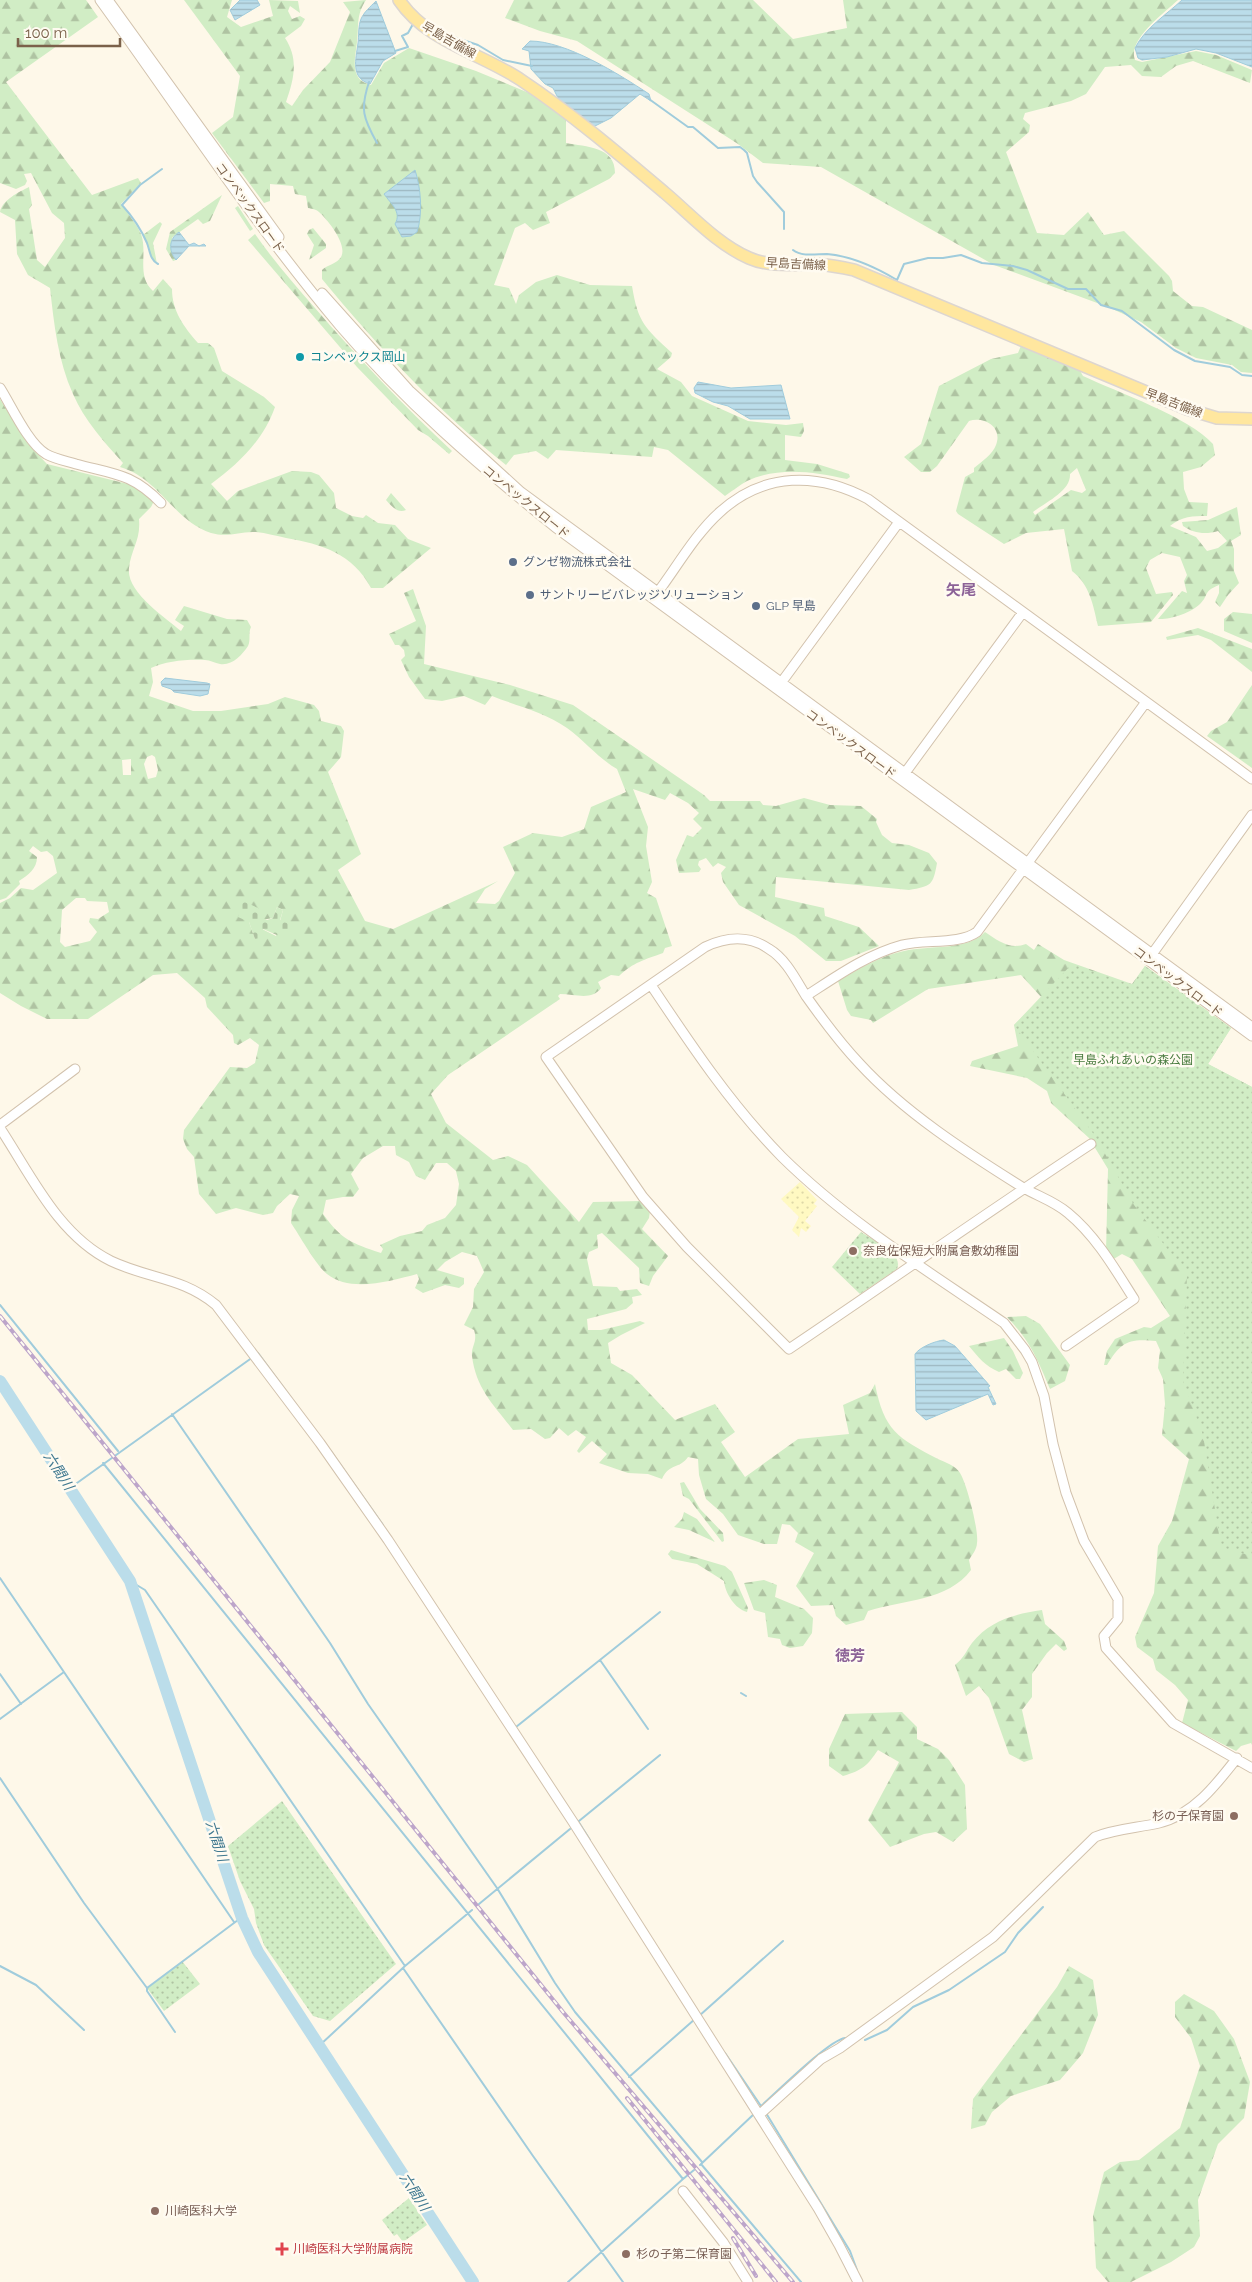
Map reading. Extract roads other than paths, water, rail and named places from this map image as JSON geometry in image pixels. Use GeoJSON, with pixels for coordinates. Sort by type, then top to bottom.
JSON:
{"type":"FeatureCollection","features":[{"type":"Feature","properties":{"kind":"main road","name":"早島吉備線"},"geometry":{"type":"LineString","coordinates":[[399,0],[411,16],[432,32],[509,72],[548,100],[648,178],[725,243],[749,258],[770,264],[818,264],[854,270],[1187,409],[1217,418],[1252,419]]}},
{"type":"Feature","properties":{"kind":"street","name":"コンベックスロード"},"geometry":{"type":"LineString","coordinates":[[100,0],[290,263],[341,326],[377,366],[429,418],[498,481],[555,527],[656,596]]}},
{"type":"Feature","properties":{"kind":"street","name":"コンベックスロード"},"geometry":{"type":"LineString","coordinates":[[108,0],[296,260],[375,355],[447,426],[522,492],[656,596],[1150,956],[1252,1027]]}},
{"type":"Feature","properties":{"kind":"street"},"geometry":{"type":"LineString","coordinates":[[0,388],[32,440],[45,454],[61,460],[128,477],[146,488],[161,503]]}},
{"type":"Feature","properties":{"kind":"street"},"geometry":{"type":"LineString","coordinates":[[656,596],[705,528],[720,512],[748,492],[775,483],[803,480],[833,483],[868,499],[1252,779]]}},
{"type":"Feature","properties":{"kind":"street"},"geometry":{"type":"LineString","coordinates":[[779,687],[899,522]]}},
{"type":"Feature","properties":{"kind":"street"},"geometry":{"type":"LineString","coordinates":[[902,776],[1023,612]]}},
{"type":"Feature","properties":{"kind":"street"},"geometry":{"type":"LineString","coordinates":[[806,996],[858,962],[883,951],[917,942],[958,940],[973,935],[982,927],[1146,702]]}},
{"type":"Feature","properties":{"kind":"street"},"geometry":{"type":"LineString","coordinates":[[1150,956],[1252,815]]}},
{"type":"Feature","properties":{"kind":"street"},"geometry":{"type":"LineString","coordinates":[[1066,1346],[1134,1299],[1088,1232],[1063,1209],[1024,1188],[931,1125],[892,1095],[850,1054],[775,953],[755,942],[737,939],[720,941],[705,948],[546,1057],[630,1179],[687,1247],[789,1349],[917,1263],[1024,1188],[1090,1144]]}},
{"type":"Feature","properties":{"kind":"street","name":"コンベックスロード"},"geometry":{"type":"LineString","coordinates":[[1150,956],[1252,1036]]}},
{"type":"Feature","properties":{"kind":"street"},"geometry":{"type":"LineString","coordinates":[[650,985],[724,1090],[771,1145],[834,1203],[866,1229],[1004,1323],[1025,1350],[1032,1362],[1044,1396],[1059,1472],[1069,1501],[1084,1541],[1118,1599],[1118,1618],[1104,1636],[1106,1648],[1173,1723],[1252,1768]]}},
{"type":"Feature","properties":{"kind":"street"},"geometry":{"type":"LineString","coordinates":[[75,1069],[0,1126],[54,1211],[83,1242],[112,1261],[178,1282],[204,1295],[216,1305],[255,1356],[320,1443],[393,1548],[573,1822],[696,2019],[760,2111],[835,2238],[858,2282]]}},
{"type":"Feature","properties":{"kind":"street"},"geometry":{"type":"LineString","coordinates":[[760,2111],[824,2057],[848,2043],[993,1937],[1095,1837],[1157,1824],[1180,1815],[1206,1795],[1237,1758]]}},
{"type":"Feature","properties":{"kind":"street"},"geometry":{"type":"LineString","coordinates":[[683,2191],[723,2242],[748,2282]]}},
{"type":"Feature","properties":{"kind":"water"},"geometry":{"type":"Polygon","coordinates":[[[240,0],[257,0],[260,5],[235,20],[230,10],[240,0]]]}},
{"type":"Feature","properties":{"kind":"water"},"geometry":{"type":"Polygon","coordinates":[[[1182,0],[1252,0],[1252,67],[1216,53],[1196,49],[1167,57],[1142,60],[1138,58],[1135,48],[1144,34],[1182,0]]]}},
{"type":"Feature","properties":{"kind":"water"},"geometry":{"type":"Polygon","coordinates":[[[376,1],[396,53],[383,61],[370,84],[359,77],[356,61],[362,16],[376,1]]]}},
{"type":"Feature","properties":{"kind":"water"},"geometry":{"type":"Polygon","coordinates":[[[530,41],[544,42],[576,52],[623,77],[649,94],[651,101],[640,94],[611,118],[593,127],[559,100],[553,88],[545,84],[531,69],[529,51],[522,49],[530,41]]]}},
{"type":"Feature","properties":{"kind":"water"},"geometry":{"type":"Polygon","coordinates":[[[415,170],[419,185],[419,225],[417,232],[411,236],[402,237],[395,224],[397,220],[396,212],[384,194],[415,170]]]}},
{"type":"Feature","properties":{"kind":"water"},"geometry":{"type":"Polygon","coordinates":[[[179,232],[189,245],[194,243],[199,246],[189,246],[176,260],[173,256],[171,245],[173,238],[179,232]]]}},
{"type":"Feature","properties":{"kind":"water"},"geometry":{"type":"Polygon","coordinates":[[[698,382],[731,388],[781,385],[790,419],[750,419],[728,406],[713,402],[695,393],[694,388],[698,382]]]}},
{"type":"Feature","properties":{"kind":"water"},"geometry":{"type":"Polygon","coordinates":[[[165,678],[210,684],[208,694],[200,696],[174,692],[162,686],[161,682],[165,678]]]}},
{"type":"Feature","properties":{"kind":"water"},"geometry":{"type":"Polygon","coordinates":[[[944,1340],[955,1346],[990,1386],[988,1387],[996,1404],[993,1405],[988,1394],[926,1420],[916,1411],[915,1354],[928,1345],[944,1340]]]}},
{"type":"Feature","properties":{"kind":"waterway"},"geometry":{"type":"LineString","coordinates":[[395,51],[408,47],[402,36],[408,33],[413,24]]}},
{"type":"Feature","properties":{"kind":"waterway"},"geometry":{"type":"LineString","coordinates":[[436,28],[448,35],[478,45],[503,60],[532,66]]}},
{"type":"Feature","properties":{"kind":"waterway"},"geometry":{"type":"LineString","coordinates":[[369,82],[364,99],[364,113],[377,143]]}},
{"type":"Feature","properties":{"kind":"waterway"},"geometry":{"type":"LineString","coordinates":[[649,99],[688,127],[693,127],[718,148],[740,147],[744,150],[747,153],[753,176],[784,212],[784,229]]}},
{"type":"Feature","properties":{"kind":"waterway"},"geometry":{"type":"LineString","coordinates":[[158,264],[152,258],[147,243],[133,218],[122,205],[140,185],[162,169]]}},
{"type":"Feature","properties":{"kind":"waterway"},"geometry":{"type":"LineString","coordinates":[[793,250],[805,254],[827,254],[845,257],[872,267],[897,280],[904,264],[928,258],[961,255],[982,263],[1013,266],[1027,270],[1068,289],[1086,289],[1101,305],[1122,311],[1174,350],[1195,361],[1230,367],[1242,375],[1252,376]]}},
{"type":"Feature","properties":{"kind":"waterway"},"geometry":{"type":"LineString","coordinates":[[0,1305],[118,1451]]}},
{"type":"Feature","properties":{"kind":"waterway"},"geometry":{"type":"LineString","coordinates":[[256,1354],[258,1353],[303,1414]]}},
{"type":"Feature","properties":{"kind":"waterway"},"geometry":{"type":"LineString","coordinates":[[70,1488],[253,1357]]}},
{"type":"Feature","properties":{"kind":"waterway","name":"六間川"},"geometry":{"type":"LineString","coordinates":[[0,1381],[130,1581],[242,1918],[258,1952],[473,2282]]}},
{"type":"Feature","properties":{"kind":"waterway"},"geometry":{"type":"LineString","coordinates":[[172,1414],[330,1643],[368,1704],[497,1888],[575,2012],[702,2162]]}},
{"type":"Feature","properties":{"kind":"waterway"},"geometry":{"type":"LineString","coordinates":[[330,1450],[383,1525]]}},
{"type":"Feature","properties":{"kind":"waterway"},"geometry":{"type":"LineString","coordinates":[[103,1463],[683,2179],[694,2170]]}},
{"type":"Feature","properties":{"kind":"waterway"},"geometry":{"type":"LineString","coordinates":[[0,1578],[234,1922]]}},
{"type":"Feature","properties":{"kind":"waterway"},"geometry":{"type":"LineString","coordinates":[[130,1581],[145,1590],[405,1966]]}},
{"type":"Feature","properties":{"kind":"waterway"},"geometry":{"type":"LineString","coordinates":[[516,1727],[660,1612]]}},
{"type":"Feature","properties":{"kind":"waterway"},"geometry":{"type":"LineString","coordinates":[[600,1660],[648,1729]]}},
{"type":"Feature","properties":{"kind":"waterway"},"geometry":{"type":"LineString","coordinates":[[0,1719],[64,1672]]}},
{"type":"Feature","properties":{"kind":"waterway"},"geometry":{"type":"LineString","coordinates":[[0,1674],[21,1704]]}},
{"type":"Feature","properties":{"kind":"waterway"},"geometry":{"type":"LineString","coordinates":[[741,1693],[746,1696]]}},
{"type":"Feature","properties":{"kind":"waterway"},"geometry":{"type":"LineString","coordinates":[[579,1821],[660,1755]]}},
{"type":"Feature","properties":{"kind":"waterway"},"geometry":{"type":"LineString","coordinates":[[0,1778],[84,1903],[147,1988]]}},
{"type":"Feature","properties":{"kind":"waterway"},"geometry":{"type":"LineString","coordinates":[[578,1821],[590,1840]]}},
{"type":"Feature","properties":{"kind":"waterway"},"geometry":{"type":"LineString","coordinates":[[479,1904],[570,1829]]}},
{"type":"Feature","properties":{"kind":"waterway"},"geometry":{"type":"LineString","coordinates":[[865,2040],[887,2030],[913,2007],[949,1990],[1005,1952],[1018,1933],[1043,1907]]}},
{"type":"Feature","properties":{"kind":"waterway"},"geometry":{"type":"LineString","coordinates":[[320,2045],[405,1966],[472,1910]]}},
{"type":"Feature","properties":{"kind":"waterway"},"geometry":{"type":"LineString","coordinates":[[175,2032],[147,1991],[147,1988],[242,1917]]}},
{"type":"Feature","properties":{"kind":"waterway"},"geometry":{"type":"LineString","coordinates":[[699,2016],[783,1941]]}},
{"type":"Feature","properties":{"kind":"waterway"},"geometry":{"type":"LineString","coordinates":[[0,1966],[36,1985],[84,2030]]}},
{"type":"Feature","properties":{"kind":"waterway"},"geometry":{"type":"LineString","coordinates":[[403,1968],[623,2282]]}},
{"type":"Feature","properties":{"kind":"waterway"},"geometry":{"type":"LineString","coordinates":[[629,2077],[695,2019]]}},
{"type":"Feature","properties":{"kind":"waterway"},"geometry":{"type":"LineString","coordinates":[[725,2053],[761,2106],[815,2057],[837,2041],[845,2038]]}},
{"type":"Feature","properties":{"kind":"waterway"},"geometry":{"type":"LineString","coordinates":[[766,2113],[850,2251],[857,2270]]}},
{"type":"Feature","properties":{"kind":"waterway"},"geometry":{"type":"LineString","coordinates":[[700,2165],[754,2114]]}},
{"type":"Feature","properties":{"kind":"waterway"},"geometry":{"type":"LineString","coordinates":[[701,2164],[801,2282]]}},
{"type":"Feature","properties":{"kind":"waterway"},"geometry":{"type":"LineString","coordinates":[[568,2282],[683,2179]]}},
{"type":"Feature","properties":{"kind":"railway"},"geometry":{"type":"LineString","coordinates":[[0,1316],[563,2012],[793,2282]]}},
{"type":"Feature","properties":{"kind":"railway"},"geometry":{"type":"LineString","coordinates":[[627,2098],[776,2282]]}},
{"type":"Feature","properties":{"kind":"railway"},"geometry":{"type":"LineString","coordinates":[[733,2238],[756,2276]]}},
{"type":"Feature","properties":{"kind":"place","name":"コンベックス岡山"},"geometry":{"type":"Point","coordinates":[300,357]}},
{"type":"Feature","properties":{"kind":"place","name":"グンゼ物流株式会社"},"geometry":{"type":"Point","coordinates":[513,562]}},
{"type":"Feature","properties":{"kind":"place","name":"サントリービバレッジソリューション"},"geometry":{"type":"Point","coordinates":[530,595]}},
{"type":"Feature","properties":{"kind":"place","name":"GLP 早島"},"geometry":{"type":"Point","coordinates":[756,606]}},
{"type":"Feature","properties":{"kind":"place","name":"奈良佐保短大附属倉敷幼稚園"},"geometry":{"type":"Point","coordinates":[853,1251]}},
{"type":"Feature","properties":{"kind":"place","name":"杉の子保育園"},"geometry":{"type":"Point","coordinates":[1234,1816]}},
{"type":"Feature","properties":{"kind":"place","name":"川崎医科大学"},"geometry":{"type":"Point","coordinates":[155,2211]}},
{"type":"Feature","properties":{"kind":"place","name":"川崎医科大学附属病院"},"geometry":{"type":"Point","coordinates":[282,2249]}},
{"type":"Feature","properties":{"kind":"place","name":"杉の子第二保育園"},"geometry":{"type":"Point","coordinates":[626,2254]}},
{"type":"Feature","properties":{"kind":"district","name":"矢尾"},"geometry":{"type":"Point","coordinates":[961,590]}},
{"type":"Feature","properties":{"kind":"district","name":"徳芳"},"geometry":{"type":"Point","coordinates":[850,1656]}},
{"type":"Feature","properties":{"kind":"park label","name":"早島ふれあいの森公園"},"geometry":{"type":"Point","coordinates":[1133,1060]}}]}
